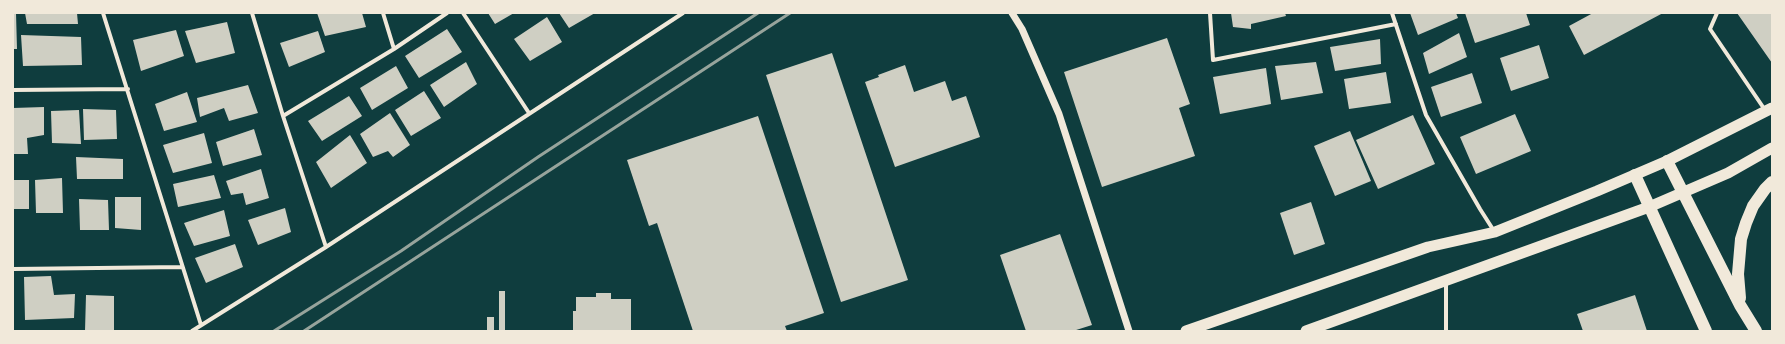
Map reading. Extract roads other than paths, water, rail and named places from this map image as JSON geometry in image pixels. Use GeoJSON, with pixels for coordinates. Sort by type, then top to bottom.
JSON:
{"type":"FeatureCollection","features":[{"type":"Feature","properties":{"kind":"highway"},"geometry":{"type":"LineString","coordinates":[[1186,331],[1428,247],[1495,232],[1667,161],[1769,110]]}},
{"type":"Feature","properties":{"kind":"highway"},"geometry":{"type":"LineString","coordinates":[[1306,331],[1446,279],[1649,207],[1728,173],[1772,148]]}},
{"type":"Feature","properties":{"kind":"highway"},"geometry":{"type":"LineString","coordinates":[[1667,161],[1740,304],[1756,331]]}},
{"type":"Feature","properties":{"kind":"highway"},"geometry":{"type":"LineString","coordinates":[[1635,175],[1706,331]]}},
{"type":"Feature","properties":{"kind":"highway"},"geometry":{"type":"LineString","coordinates":[[1740,304],[1738,274],[1741,239],[1753,206],[1772,182]]}},
{"type":"Feature","properties":{"kind":"street"},"geometry":{"type":"LineString","coordinates":[[103,13],[201,325]]}},
{"type":"Feature","properties":{"kind":"street"},"geometry":{"type":"LineString","coordinates":[[252,13],[283,116],[326,247]]}},
{"type":"Feature","properties":{"kind":"street"},"geometry":{"type":"LineString","coordinates":[[383,13],[394,49]]}},
{"type":"Feature","properties":{"kind":"street"},"geometry":{"type":"LineString","coordinates":[[283,116],[394,49],[447,13]]}},
{"type":"Feature","properties":{"kind":"street"},"geometry":{"type":"LineString","coordinates":[[463,13],[529,113]]}},
{"type":"Feature","properties":{"kind":"street"},"geometry":{"type":"LineString","coordinates":[[192,331],[326,247],[683,13]]}},
{"type":"Feature","properties":{"kind":"street"},"geometry":{"type":"LineString","coordinates":[[1012,13],[1022,29],[1059,114],[1129,331]]}},
{"type":"Feature","properties":{"kind":"street"},"geometry":{"type":"LineString","coordinates":[[1210,13],[1213,60],[1396,24]]}},
{"type":"Feature","properties":{"kind":"street"},"geometry":{"type":"LineString","coordinates":[[1392,13],[1426,114],[1480,209],[1495,232]]}},
{"type":"Feature","properties":{"kind":"street"},"geometry":{"type":"LineString","coordinates":[[1717,13],[1710,29],[1769,110]]}},
{"type":"Feature","properties":{"kind":"street"},"geometry":{"type":"LineString","coordinates":[[13,90],[128,89]]}},
{"type":"Feature","properties":{"kind":"street"},"geometry":{"type":"LineString","coordinates":[[13,269],[182,267]]}},
{"type":"Feature","properties":{"kind":"street"},"geometry":{"type":"LineString","coordinates":[[1446,279],[1446,331]]}},
{"type":"Feature","properties":{"kind":"railway"},"geometry":{"type":"LineString","coordinates":[[274,331],[401,251],[538,157],[758,13]]}},
{"type":"Feature","properties":{"kind":"railway"},"geometry":{"type":"LineString","coordinates":[[304,331],[790,13]]}}]}
